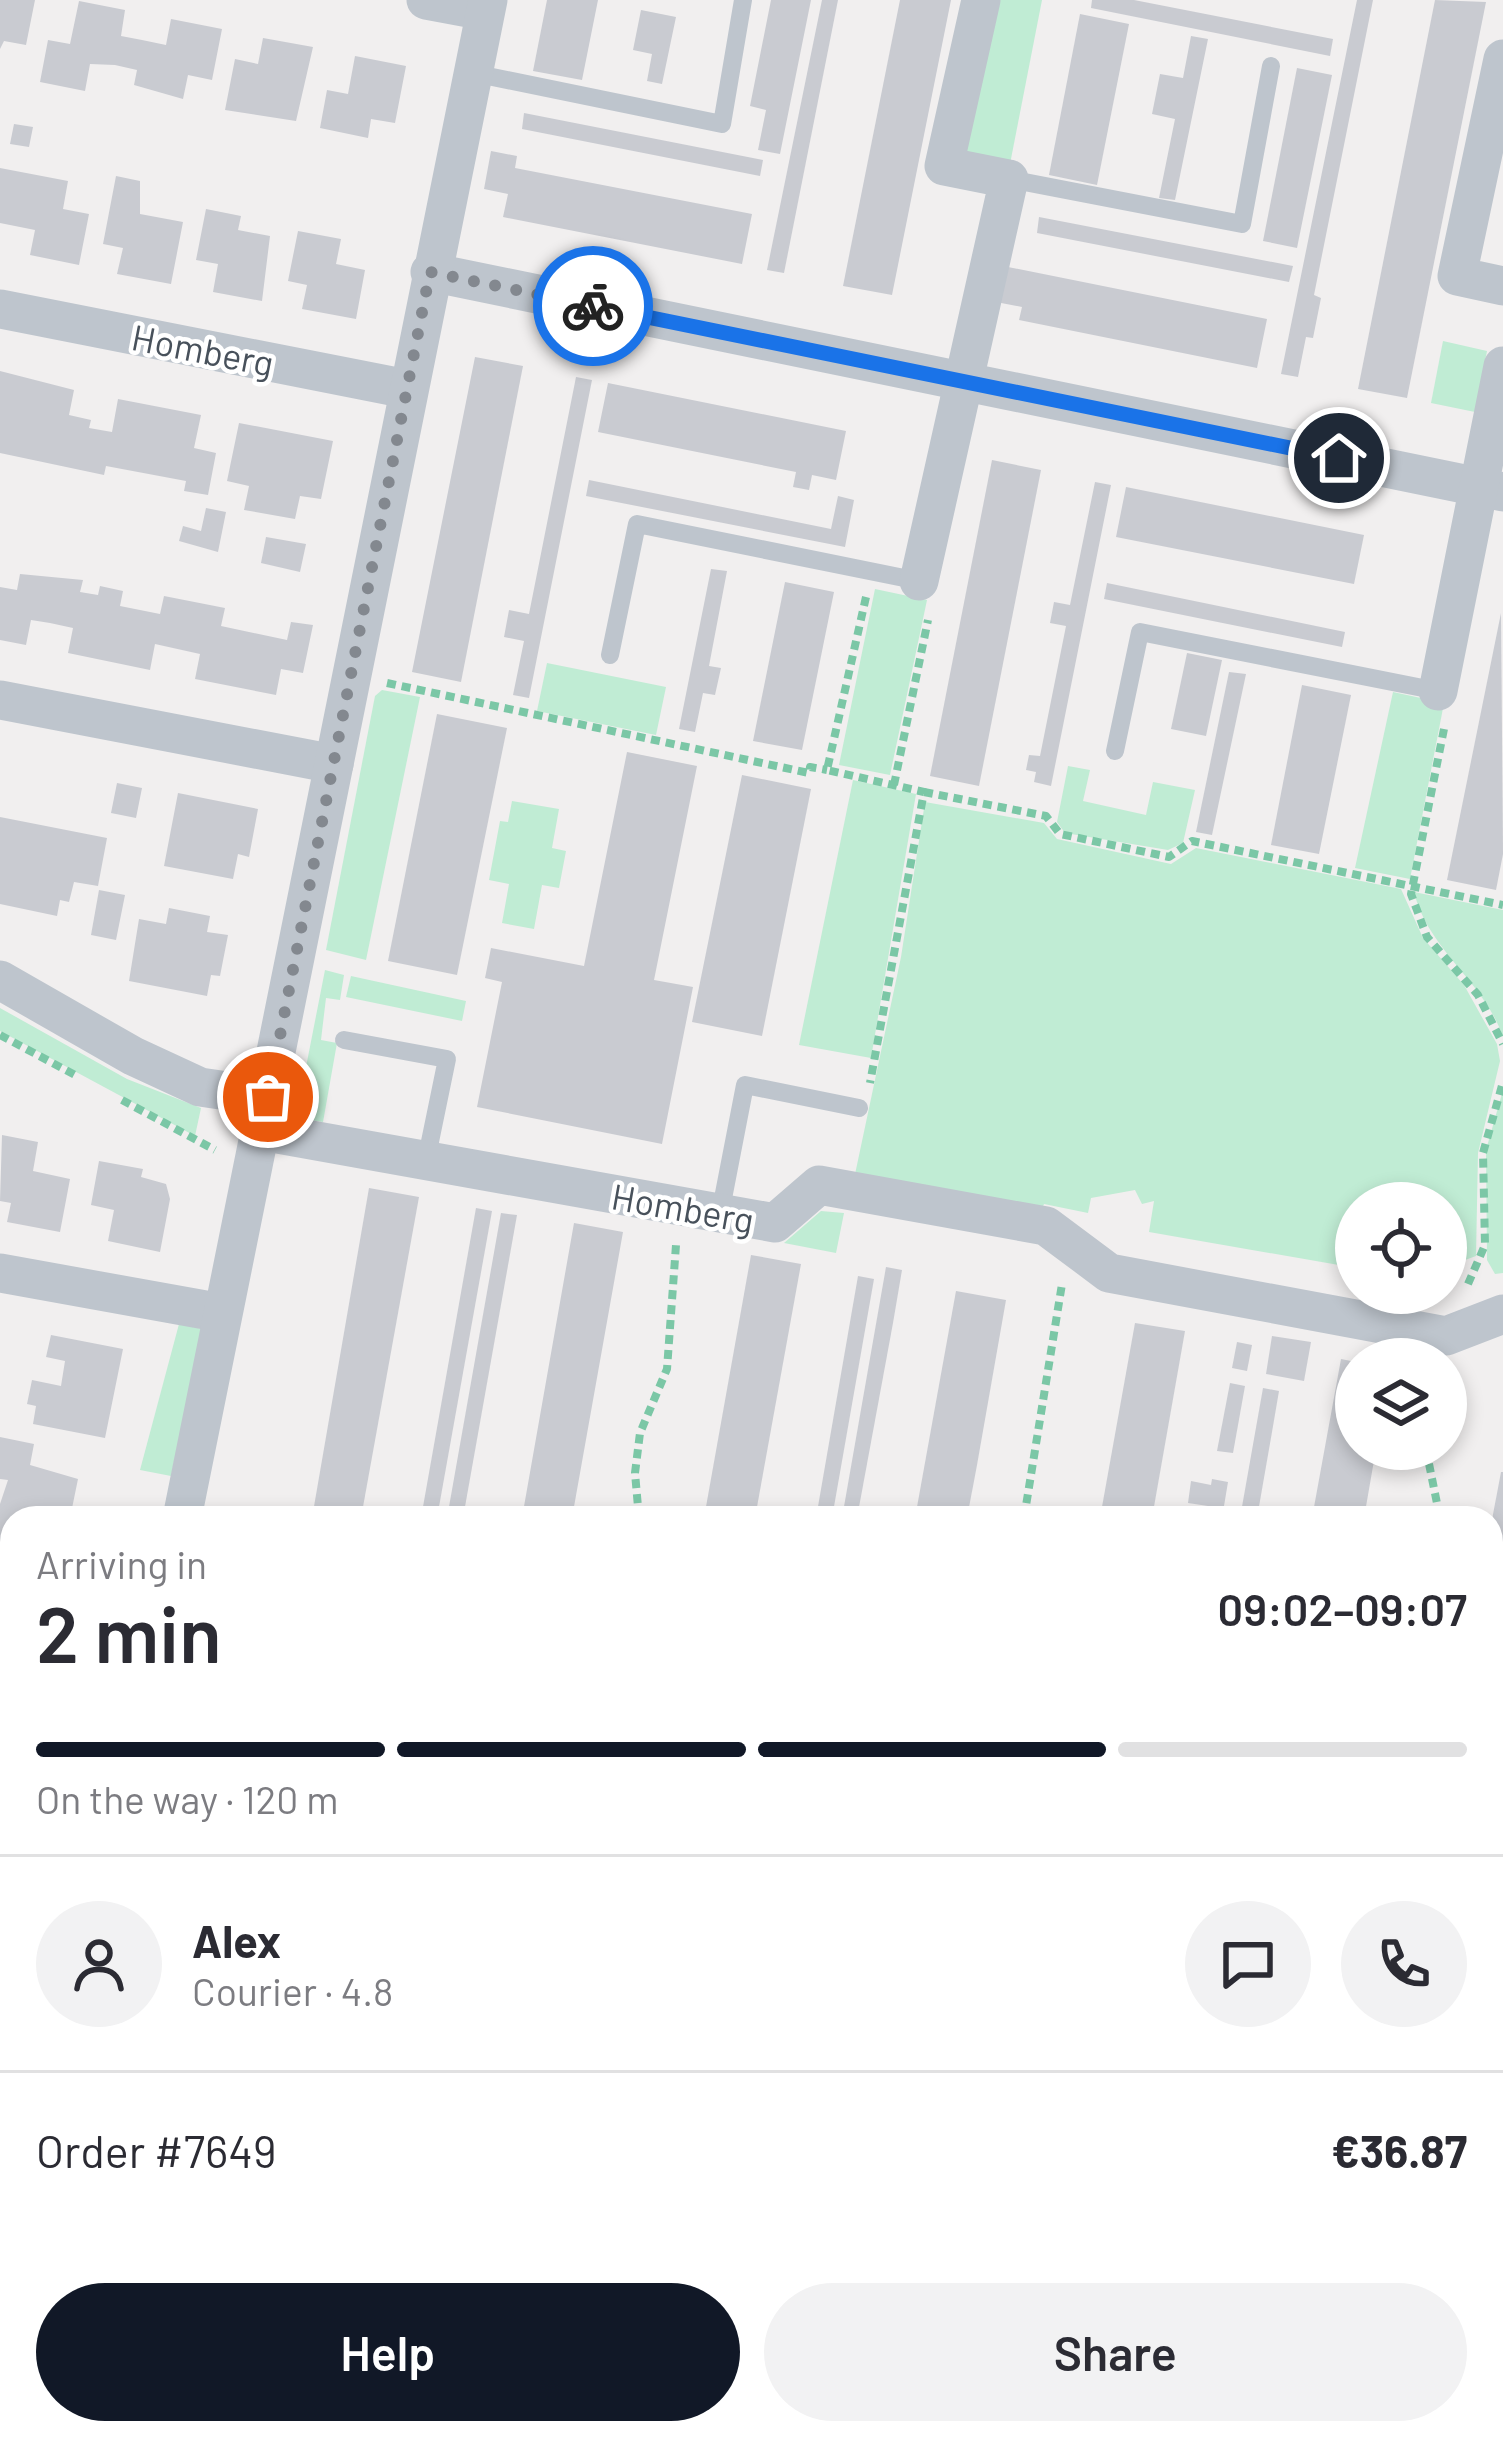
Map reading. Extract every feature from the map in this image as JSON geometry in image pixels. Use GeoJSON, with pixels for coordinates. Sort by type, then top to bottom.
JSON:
{"type":"FeatureCollection","features":[{"type":"Feature","properties":{"kind":"street"},"geometry":{"type":"LineString","coordinates":[[184,1506],[487,6],[426,0]]}},
{"type":"Feature","properties":{"kind":"street"},"geometry":{"type":"LineString","coordinates":[[919,581],[1009,179],[944,166],[982,0]]}},
{"type":"Feature","properties":{"kind":"street"},"geometry":{"type":"LineString","coordinates":[[1503,59],[1456,276],[1503,286]]}},
{"type":"Feature","properties":{"kind":"street"},"geometry":{"type":"LineString","coordinates":[[430,272],[1491,489]]}},
{"type":"Feature","properties":{"kind":"street","name":"Homberg"},"geometry":{"type":"LineString","coordinates":[[0,309],[407,388]]}},
{"type":"Feature","properties":{"kind":"street"},"geometry":{"type":"LineString","coordinates":[[1438,691],[1491,489],[1503,366]]}},
{"type":"Feature","properties":{"kind":"street"},"geometry":{"type":"LineString","coordinates":[[0,700],[334,764]]}},
{"type":"Feature","properties":{"kind":"street","name":"Homberg"},"geometry":{"type":"LineString","coordinates":[[0,980],[134,1056],[200,1087],[264,1114],[427,1161],[775,1223],[819,1185],[1046,1226],[1109,1274],[1447,1336]]}},
{"type":"Feature","properties":{"kind":"street"},"geometry":{"type":"LineString","coordinates":[[0,1273],[222,1313]]}},
{"type":"Feature","properties":{"kind":"street"},"geometry":{"type":"LineString","coordinates":[[1447,1336],[1503,1314]]}},
{"type":"Feature","properties":{"kind":"lane"},"geometry":{"type":"LineString","coordinates":[[472,73],[722,124],[743,0]]}},
{"type":"Feature","properties":{"kind":"lane"},"geometry":{"type":"LineString","coordinates":[[1009,179],[1242,224],[1271,66]]}},
{"type":"Feature","properties":{"kind":"lane"},"geometry":{"type":"LineString","coordinates":[[610,655],[638,524],[919,581]]}},
{"type":"Feature","properties":{"kind":"lane"},"geometry":{"type":"LineString","coordinates":[[1115,752],[1140,632],[1438,691]]}},
{"type":"Feature","properties":{"kind":"lane"},"geometry":{"type":"LineString","coordinates":[[344,1040],[447,1059],[427,1161]]}},
{"type":"Feature","properties":{"kind":"lane"},"geometry":{"type":"LineString","coordinates":[[702,1211],[746,1085],[859,1108]]}},
{"type":"Feature","properties":{"kind":"path"},"geometry":{"type":"LineString","coordinates":[[827,770],[872,571]]}},
{"type":"Feature","properties":{"kind":"path"},"geometry":{"type":"LineString","coordinates":[[894,785],[932,602],[919,581]]}},
{"type":"Feature","properties":{"kind":"path"},"geometry":{"type":"LineString","coordinates":[[351,675],[809,772],[810,767],[827,770],[1046,816],[1060,834],[1169,857],[1192,841],[1503,905]]}},
{"type":"Feature","properties":{"kind":"path"},"geometry":{"type":"LineString","coordinates":[[1438,691],[1450,704],[1412,886],[1427,938],[1478,994],[1503,1044]]}},
{"type":"Feature","properties":{"kind":"path"},"geometry":{"type":"LineString","coordinates":[[869,1086],[924,792]]}},
{"type":"Feature","properties":{"kind":"path"},"geometry":{"type":"LineString","coordinates":[[1447,1336],[1485,1245],[1483,1153],[1503,1082]]}},
{"type":"Feature","properties":{"kind":"path"},"geometry":{"type":"LineString","coordinates":[[638,1506],[635,1473],[640,1433],[667,1369],[672,1268],[702,1211]]}},
{"type":"Feature","properties":{"kind":"path"},"geometry":{"type":"LineString","coordinates":[[1026,1506],[1062,1281],[1084,1255]]}},
{"type":"Feature","properties":{"kind":"path"},"geometry":{"type":"LineString","coordinates":[[1430,1470],[1438,1506]]}},
{"type":"Feature","properties":{"kind":"green space"},"geometry":{"type":"Polygon","coordinates":[[[997,0],[1042,0],[1010,164],[965,157],[997,0]]]}},
{"type":"Feature","properties":{"kind":"green space"},"geometry":{"type":"Polygon","coordinates":[[[1443,341],[1487,351],[1475,412],[1431,403],[1443,341]]]}},
{"type":"Feature","properties":{"kind":"green space"},"geometry":{"type":"Polygon","coordinates":[[[875,589],[927,600],[890,775],[839,765],[875,589]]]}},
{"type":"Feature","properties":{"kind":"green space"},"geometry":{"type":"Polygon","coordinates":[[[547,663],[666,687],[656,735],[537,711],[547,663]]]}},
{"type":"Feature","properties":{"kind":"green space"},"geometry":{"type":"Polygon","coordinates":[[[382,690],[420,697],[366,960],[326,950],[375,696],[382,690]]]}},
{"type":"Feature","properties":{"kind":"green space"},"geometry":{"type":"Polygon","coordinates":[[[1393,692],[1444,703],[1410,879],[1355,868],[1393,692]]]}},
{"type":"Feature","properties":{"kind":"green space"},"geometry":{"type":"Polygon","coordinates":[[[1068,766],[1090,770],[1083,801],[1146,815],[1153,782],[1195,790],[1183,843],[1168,850],[1065,833],[1057,822],[1068,766]]]}},
{"type":"Feature","properties":{"kind":"green space"},"geometry":{"type":"Polygon","coordinates":[[[853,780],[916,794],[871,1058],[799,1045],[853,780]]]}},
{"type":"Feature","properties":{"kind":"green space"},"geometry":{"type":"Polygon","coordinates":[[[512,801],[559,809],[552,848],[566,851],[559,888],[542,885],[534,929],[502,923],[509,884],[489,880],[500,821],[508,822],[512,801]]]}},
{"type":"Feature","properties":{"kind":"green space"},"geometry":{"type":"Polygon","coordinates":[[[925,802],[1044,823],[1057,839],[1171,864],[1196,848],[1401,889],[1423,938],[1464,985],[1497,1044],[1500,1061],[1478,1153],[1476,1256],[1467,1259],[1467,1182],[1335,1182],[1335,1264],[1149,1232],[1154,1201],[1142,1204],[1135,1190],[1091,1198],[1088,1213],[1044,1204],[1041,1211],[854,1179],[901,957],[925,802]]]}},
{"type":"Feature","properties":{"kind":"green space"},"geometry":{"type":"Polygon","coordinates":[[[1414,892],[1503,910],[1503,1037],[1483,999],[1431,931],[1414,892]]]}},
{"type":"Feature","properties":{"kind":"green space"},"geometry":{"type":"Polygon","coordinates":[[[325,970],[344,975],[340,1000],[326,998],[321,1040],[337,1043],[323,1122],[296,1118],[325,970]]]}},
{"type":"Feature","properties":{"kind":"green space"},"geometry":{"type":"Polygon","coordinates":[[[351,976],[466,1001],[462,1021],[346,997],[351,976]]]}},
{"type":"Feature","properties":{"kind":"green space"},"geometry":{"type":"Polygon","coordinates":[[[0,1008],[127,1079],[201,1108],[195,1136],[0,1031],[0,1008]]]}},
{"type":"Feature","properties":{"kind":"green space"},"geometry":{"type":"Polygon","coordinates":[[[1503,1090],[1503,1273],[1495,1274],[1487,1260],[1486,1150],[1503,1090]]]}},
{"type":"Feature","properties":{"kind":"green space"},"geometry":{"type":"Polygon","coordinates":[[[821,1211],[844,1213],[836,1253],[784,1243],[821,1211]]]}},
{"type":"Feature","properties":{"kind":"green space"},"geometry":{"type":"Polygon","coordinates":[[[179,1324],[202,1329],[171,1476],[140,1470],[179,1324]]]}},
{"type":"Feature","properties":{"kind":"building"},"geometry":{"type":"Polygon","coordinates":[[[0,0],[35,0],[26,45],[4,41],[0,49],[0,0]]]}},
{"type":"Feature","properties":{"kind":"building"},"geometry":{"type":"Polygon","coordinates":[[[547,0],[598,0],[582,80],[533,71],[547,0]]]}},
{"type":"Feature","properties":{"kind":"building"},"geometry":{"type":"Polygon","coordinates":[[[771,0],[811,0],[780,154],[758,150],[766,110],[750,106],[771,0]]]}},
{"type":"Feature","properties":{"kind":"building"},"geometry":{"type":"Polygon","coordinates":[[[822,0],[838,0],[784,273],[767,270],[822,0]]]}},
{"type":"Feature","properties":{"kind":"building"},"geometry":{"type":"Polygon","coordinates":[[[900,0],[951,0],[892,295],[843,286],[900,0]]]}},
{"type":"Feature","properties":{"kind":"building"},"geometry":{"type":"Polygon","coordinates":[[[1092,0],[1134,0],[1333,39],[1330,56],[1091,8],[1092,0]]]}},
{"type":"Feature","properties":{"kind":"building"},"geometry":{"type":"Polygon","coordinates":[[[1357,0],[1373,0],[1314,295],[1321,298],[1313,338],[1306,337],[1298,377],[1281,374],[1357,0]]]}},
{"type":"Feature","properties":{"kind":"building"},"geometry":{"type":"Polygon","coordinates":[[[1435,0],[1486,2],[1407,398],[1358,389],[1435,0]]]}},
{"type":"Feature","properties":{"kind":"building"},"geometry":{"type":"Polygon","coordinates":[[[79,1],[125,10],[121,36],[166,45],[171,19],[222,29],[212,80],[188,75],[183,99],[134,85],[137,70],[115,65],[90,64],[85,91],[40,82],[48,40],[70,44],[79,1]]]}},
{"type":"Feature","properties":{"kind":"building"},"geometry":{"type":"Polygon","coordinates":[[[641,10],[676,17],[662,84],[647,81],[652,54],[633,50],[641,10]]]}},
{"type":"Feature","properties":{"kind":"building"},"geometry":{"type":"Polygon","coordinates":[[[1080,14],[1129,24],[1097,185],[1049,175],[1080,14]]]}},
{"type":"Feature","properties":{"kind":"building"},"geometry":{"type":"Polygon","coordinates":[[[1191,36],[1208,39],[1175,200],[1159,198],[1175,119],[1152,114],[1160,74],[1183,78],[1191,36]]]}},
{"type":"Feature","properties":{"kind":"building"},"geometry":{"type":"Polygon","coordinates":[[[263,38],[313,47],[296,121],[225,110],[235,59],[258,64],[263,38]]]}},
{"type":"Feature","properties":{"kind":"building"},"geometry":{"type":"Polygon","coordinates":[[[355,56],[406,66],[395,123],[371,119],[368,138],[320,128],[327,90],[348,94],[355,56]]]}},
{"type":"Feature","properties":{"kind":"building"},"geometry":{"type":"Polygon","coordinates":[[[1297,68],[1332,75],[1297,248],[1263,241],[1297,68]]]}},
{"type":"Feature","properties":{"kind":"building"},"geometry":{"type":"Polygon","coordinates":[[[524,113],[763,160],[760,176],[522,129],[524,113]]]}},
{"type":"Feature","properties":{"kind":"building"},"geometry":{"type":"Polygon","coordinates":[[[14,124],[33,127],[29,147],[10,144],[14,124]]]}},
{"type":"Feature","properties":{"kind":"building"},"geometry":{"type":"Polygon","coordinates":[[[491,151],[517,156],[515,168],[752,214],[742,264],[503,217],[508,194],[484,189],[491,151]]]}},
{"type":"Feature","properties":{"kind":"building"},"geometry":{"type":"Polygon","coordinates":[[[0,168],[68,181],[63,209],[89,214],[79,265],[30,255],[35,230],[0,223],[0,168]]]}},
{"type":"Feature","properties":{"kind":"building"},"geometry":{"type":"Polygon","coordinates":[[[116,176],[140,181],[140,214],[183,222],[171,284],[117,274],[123,248],[103,244],[116,176]]]}},
{"type":"Feature","properties":{"kind":"building"},"geometry":{"type":"Polygon","coordinates":[[[206,209],[241,216],[238,230],[270,236],[262,301],[213,292],[218,264],[196,260],[206,209]]]}},
{"type":"Feature","properties":{"kind":"building"},"geometry":{"type":"Polygon","coordinates":[[[1039,217],[1293,266],[1289,282],[1037,233],[1039,217]]]}},
{"type":"Feature","properties":{"kind":"building"},"geometry":{"type":"Polygon","coordinates":[[[298,231],[341,239],[336,264],[365,270],[356,319],[302,309],[307,285],[288,281],[298,231]]]}},
{"type":"Feature","properties":{"kind":"building"},"geometry":{"type":"Polygon","coordinates":[[[1003,266],[1267,319],[1257,368],[1019,320],[1022,307],[996,302],[1003,266]]]}},
{"type":"Feature","properties":{"kind":"building"},"geometry":{"type":"Polygon","coordinates":[[[475,357],[523,366],[461,682],[412,672],[475,357]]]}},
{"type":"Feature","properties":{"kind":"building"},"geometry":{"type":"Polygon","coordinates":[[[0,371],[74,390],[69,415],[91,420],[89,428],[112,432],[118,399],[201,415],[194,448],[216,453],[208,495],[184,491],[186,481],[106,466],[104,475],[0,453],[0,371]]]}},
{"type":"Feature","properties":{"kind":"building"},"geometry":{"type":"Polygon","coordinates":[[[576,377],[592,380],[529,698],[513,695],[524,641],[504,637],[509,610],[529,614],[576,377]]]}},
{"type":"Feature","properties":{"kind":"building"},"geometry":{"type":"Polygon","coordinates":[[[608,383],[846,431],[836,480],[812,475],[809,490],[793,487],[796,472],[598,432],[608,383]]]}},
{"type":"Feature","properties":{"kind":"building"},"geometry":{"type":"Polygon","coordinates":[[[239,423],[333,441],[321,499],[300,496],[295,519],[244,510],[249,486],[227,481],[239,423]]]}},
{"type":"Feature","properties":{"kind":"building"},"geometry":{"type":"Polygon","coordinates":[[[992,460],[1041,470],[979,786],[930,776],[992,460]]]}},
{"type":"Feature","properties":{"kind":"building"},"geometry":{"type":"Polygon","coordinates":[[[589,480],[831,529],[838,496],[854,500],[845,547],[586,496],[589,480]]]}},
{"type":"Feature","properties":{"kind":"building"},"geometry":{"type":"Polygon","coordinates":[[[1095,482],[1111,485],[1051,786],[1034,782],[1036,772],[1026,770],[1029,755],[1040,756],[1066,626],[1050,623],[1054,602],[1070,605],[1095,482]]]}},
{"type":"Feature","properties":{"kind":"building"},"geometry":{"type":"Polygon","coordinates":[[[1126,487],[1364,535],[1354,584],[1116,537],[1126,487]]]}},
{"type":"Feature","properties":{"kind":"building"},"geometry":{"type":"Polygon","coordinates":[[[206,508],[226,512],[218,552],[179,541],[183,526],[201,531],[206,508]]]}},
{"type":"Feature","properties":{"kind":"building"},"geometry":{"type":"Polygon","coordinates":[[[266,537],[306,544],[300,572],[261,563],[266,537]]]}},
{"type":"Feature","properties":{"kind":"building"},"geometry":{"type":"Polygon","coordinates":[[[711,569],[727,571],[709,666],[721,668],[715,695],[703,693],[695,732],[679,729],[711,569]]]}},
{"type":"Feature","properties":{"kind":"building"},"geometry":{"type":"Polygon","coordinates":[[[20,574],[83,580],[80,592],[98,595],[100,586],[123,591],[120,606],[160,614],[164,596],[225,608],[221,626],[287,640],[291,622],[313,625],[303,673],[281,669],[276,695],[195,679],[200,654],[155,644],[150,670],[68,653],[73,628],[50,623],[31,620],[26,645],[0,640],[0,587],[17,590],[20,574]]]}},
{"type":"Feature","properties":{"kind":"building"},"geometry":{"type":"Polygon","coordinates":[[[785,582],[834,592],[802,750],[753,741],[785,582]]]}},
{"type":"Feature","properties":{"kind":"building"},"geometry":{"type":"Polygon","coordinates":[[[1107,583],[1345,632],[1342,647],[1104,599],[1107,583]]]}},
{"type":"Feature","properties":{"kind":"building"},"geometry":{"type":"Polygon","coordinates":[[[1501,613],[1503,854],[1496,890],[1447,880],[1501,613]]]}},
{"type":"Feature","properties":{"kind":"building"},"geometry":{"type":"Polygon","coordinates":[[[1187,653],[1222,660],[1206,736],[1171,729],[1187,653]]]}},
{"type":"Feature","properties":{"kind":"building"},"geometry":{"type":"Polygon","coordinates":[[[1229,672],[1246,674],[1212,835],[1196,832],[1229,672]]]}},
{"type":"Feature","properties":{"kind":"building"},"geometry":{"type":"Polygon","coordinates":[[[1302,685],[1351,695],[1319,854],[1271,845],[1302,685]]]}},
{"type":"Feature","properties":{"kind":"building"},"geometry":{"type":"Polygon","coordinates":[[[437,714],[507,728],[457,975],[388,961],[437,714]]]}},
{"type":"Feature","properties":{"kind":"building"},"geometry":{"type":"Polygon","coordinates":[[[627,752],[697,766],[654,980],[693,987],[662,1144],[477,1107],[502,982],[485,978],[491,948],[584,966],[627,752]]]}},
{"type":"Feature","properties":{"kind":"building"},"geometry":{"type":"Polygon","coordinates":[[[742,775],[811,789],[762,1036],[692,1022],[742,775]]]}},
{"type":"Feature","properties":{"kind":"building"},"geometry":{"type":"Polygon","coordinates":[[[117,783],[142,788],[136,818],[111,813],[117,783]]]}},
{"type":"Feature","properties":{"kind":"building"},"geometry":{"type":"Polygon","coordinates":[[[178,793],[258,809],[249,857],[238,854],[233,879],[164,866],[178,793]]]}},
{"type":"Feature","properties":{"kind":"building"},"geometry":{"type":"Polygon","coordinates":[[[0,817],[107,838],[98,886],[74,882],[69,902],[60,900],[57,916],[0,904],[0,817]]]}},
{"type":"Feature","properties":{"kind":"building"},"geometry":{"type":"Polygon","coordinates":[[[99,890],[125,895],[116,940],[91,935],[99,890]]]}},
{"type":"Feature","properties":{"kind":"building"},"geometry":{"type":"Polygon","coordinates":[[[169,908],[210,916],[207,932],[228,935],[220,976],[211,975],[207,996],[129,981],[139,919],[166,924],[169,908]]]}},
{"type":"Feature","properties":{"kind":"building"},"geometry":{"type":"Polygon","coordinates":[[[2,1135],[38,1142],[33,1171],[70,1179],[60,1232],[7,1222],[11,1203],[0,1201],[2,1135]]]}},
{"type":"Feature","properties":{"kind":"building"},"geometry":{"type":"Polygon","coordinates":[[[99,1161],[143,1169],[141,1177],[166,1184],[170,1199],[160,1252],[108,1241],[114,1210],[91,1205],[99,1161]]]}},
{"type":"Feature","properties":{"kind":"building"},"geometry":{"type":"Polygon","coordinates":[[[369,1188],[419,1197],[363,1506],[314,1506],[369,1188]]]}},
{"type":"Feature","properties":{"kind":"building"},"geometry":{"type":"Polygon","coordinates":[[[476,1208],[492,1211],[439,1506],[423,1506],[476,1208]]]}},
{"type":"Feature","properties":{"kind":"building"},"geometry":{"type":"Polygon","coordinates":[[[501,1213],[517,1215],[465,1506],[449,1506],[501,1213]]]}},
{"type":"Feature","properties":{"kind":"building"},"geometry":{"type":"Polygon","coordinates":[[[574,1223],[623,1232],[574,1506],[524,1506],[574,1223]]]}},
{"type":"Feature","properties":{"kind":"building"},"geometry":{"type":"Polygon","coordinates":[[[751,1255],[801,1264],[757,1506],[706,1506],[751,1255]]]}},
{"type":"Feature","properties":{"kind":"building"},"geometry":{"type":"Polygon","coordinates":[[[886,1267],[902,1270],[859,1506],[844,1506],[886,1267]]]}},
{"type":"Feature","properties":{"kind":"building"},"geometry":{"type":"Polygon","coordinates":[[[858,1276],[874,1279],[834,1506],[818,1506],[858,1276]]]}},
{"type":"Feature","properties":{"kind":"building"},"geometry":{"type":"Polygon","coordinates":[[[956,1291],[1006,1300],[969,1506],[917,1506],[956,1291]]]}},
{"type":"Feature","properties":{"kind":"building"},"geometry":{"type":"Polygon","coordinates":[[[1135,1323],[1185,1331],[1154,1506],[1102,1506],[1135,1323]]]}},
{"type":"Feature","properties":{"kind":"building"},"geometry":{"type":"Polygon","coordinates":[[[51,1335],[123,1349],[105,1438],[33,1424],[36,1406],[27,1404],[32,1380],[61,1386],[65,1361],[46,1357],[51,1335]]]}},
{"type":"Feature","properties":{"kind":"building"},"geometry":{"type":"Polygon","coordinates":[[[1272,1336],[1311,1342],[1304,1381],[1266,1374],[1272,1336]]]}},
{"type":"Feature","properties":{"kind":"building"},"geometry":{"type":"Polygon","coordinates":[[[1237,1342],[1252,1345],[1247,1371],[1232,1368],[1237,1342]]]}},
{"type":"Feature","properties":{"kind":"building"},"geometry":{"type":"Polygon","coordinates":[[[1230,1383],[1245,1386],[1233,1453],[1217,1451],[1230,1383]]]}},
{"type":"Feature","properties":{"kind":"building"},"geometry":{"type":"Polygon","coordinates":[[[1263,1388],[1279,1391],[1259,1506],[1242,1506],[1263,1388]]]}},
{"type":"Feature","properties":{"kind":"building"},"geometry":{"type":"Polygon","coordinates":[[[1335,1392],[1335,1470],[1372,1470],[1366,1506],[1314,1506],[1335,1392]]]}},
{"type":"Feature","properties":{"kind":"building"},"geometry":{"type":"Polygon","coordinates":[[[0,1437],[34,1444],[30,1465],[78,1479],[72,1506],[0,1506],[8,1480],[0,1479],[0,1437]]]}},
{"type":"Feature","properties":{"kind":"building"},"geometry":{"type":"Polygon","coordinates":[[[1501,1472],[1503,1472],[1503,1506],[1495,1506],[1501,1472]]]}},
{"type":"Feature","properties":{"kind":"building"},"geometry":{"type":"Polygon","coordinates":[[[1212,1479],[1228,1482],[1224,1506],[1188,1503],[1191,1481],[1211,1485],[1212,1479]]]}},
{"type":"Feature","properties":{"kind":"way so far"},"geometry":{"type":"LineString","coordinates":[[268,1097],[430,272],[593,306]]}},
{"type":"Feature","properties":{"kind":"route"},"geometry":{"type":"LineString","coordinates":[[593,306],[1339,458]]}}]}
